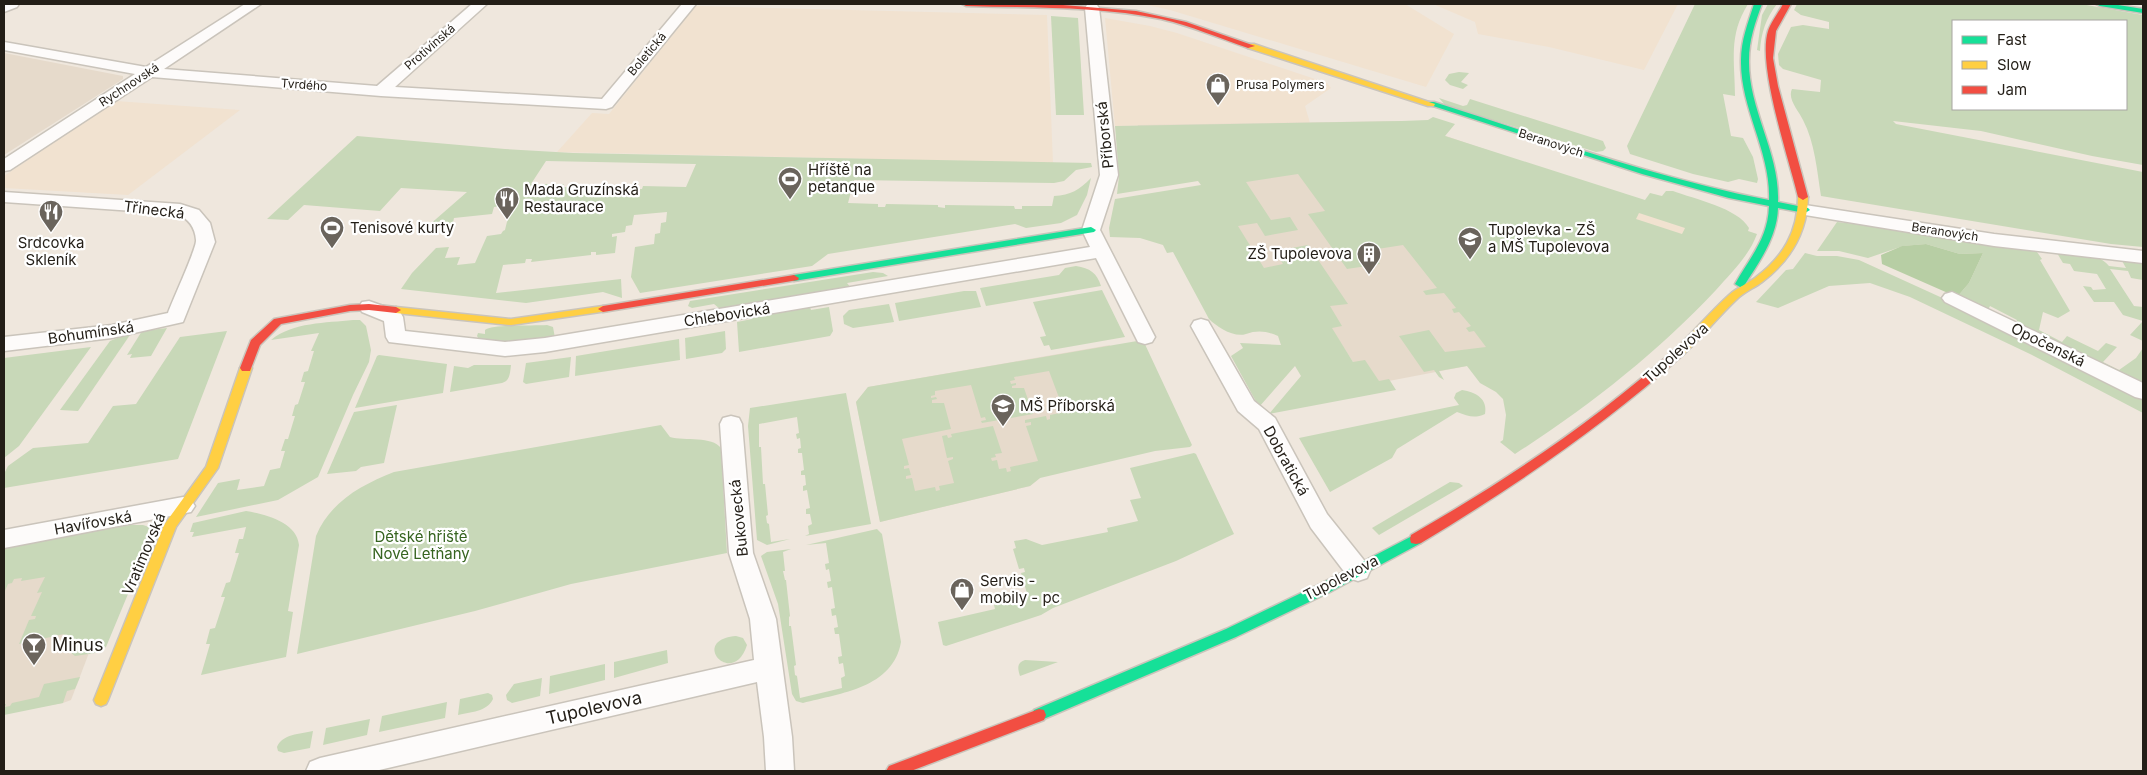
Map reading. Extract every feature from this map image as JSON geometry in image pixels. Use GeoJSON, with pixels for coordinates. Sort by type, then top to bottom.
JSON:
{"type":"FeatureCollection","features":[{"type":"Feature","properties":{"kind":"main road","name":"Beranových"},"geometry":{"type":"LineString","coordinates":[[966,4],[1092,8],[1163,18],[1645,172],[1699,188],[1805,210]]}},
{"type":"Feature","properties":{"kind":"main road","name":"Tupolevova"},"geometry":{"type":"LineString","coordinates":[[1735,296],[1746,271],[1770,236],[1774,205],[1773,182],[1745,69],[1745,37],[1753,12],[1758,4]]}},
{"type":"Feature","properties":{"kind":"main road","name":"Tupolevova"},"geometry":{"type":"LineString","coordinates":[[894,771],[1073,702],[1162,664],[1358,571],[1524,471],[1599,417],[1685,347],[1735,296],[1760,279],[1794,246],[1803,225],[1805,210],[1803,193],[1770,66],[1772,31],[1787,4]]}},
{"type":"Feature","properties":{"kind":"main road"},"geometry":{"type":"LineString","coordinates":[[2100,4],[2143,11]]}},
{"type":"Feature","properties":{"kind":"main road","name":"Chlebovická"},"geometry":{"type":"LineString","coordinates":[[278,321],[350,308],[369,307],[511,322],[566,315],[1092,230]]}},
{"type":"Feature","properties":{"kind":"main road","name":"Vratimovská"},"geometry":{"type":"LineString","coordinates":[[101,700],[170,525],[212,468],[255,343],[278,321]]}},
{"type":"Feature","properties":{"kind":"street"},"geometry":{"type":"LineString","coordinates":[[4,8],[12,4]]}},
{"type":"Feature","properties":{"kind":"street","name":"Rychnovská"},"geometry":{"type":"LineString","coordinates":[[4,166],[254,4]]}},
{"type":"Feature","properties":{"kind":"street","name":"Protivínská"},"geometry":{"type":"LineString","coordinates":[[381,91],[480,4]]}},
{"type":"Feature","properties":{"kind":"street","name":"Boletická"},"geometry":{"type":"LineString","coordinates":[[606,104],[689,4]]}},
{"type":"Feature","properties":{"kind":"street","name":"Příborská"},"geometry":{"type":"LineString","coordinates":[[1092,8],[1109,175],[1092,230]]}},
{"type":"Feature","properties":{"kind":"street","name":"Tvrdého"},"geometry":{"type":"LineString","coordinates":[[4,46],[148,72],[381,91],[606,104]]}},
{"type":"Feature","properties":{"kind":"street","name":"Třinecká"},"geometry":{"type":"LineString","coordinates":[[4,197],[180,209],[193,214],[201,223],[206,242],[176,317]]}},
{"type":"Feature","properties":{"kind":"street","name":"Beranových"},"geometry":{"type":"LineString","coordinates":[[1805,210],[1994,240],[2143,257]]}},
{"type":"Feature","properties":{"kind":"street"},"geometry":{"type":"LineString","coordinates":[[1092,230],[1145,337]]}},
{"type":"Feature","properties":{"kind":"street","name":"Chlebovická"},"geometry":{"type":"LineString","coordinates":[[369,307],[393,317],[396,337],[505,349],[584,338],[1102,251]]}},
{"type":"Feature","properties":{"kind":"street","name":"Opočenská"},"geometry":{"type":"LineString","coordinates":[[1952,298],[2143,392]]}},
{"type":"Feature","properties":{"kind":"street","name":"Bohumínská"},"geometry":{"type":"LineString","coordinates":[[4,344],[104,332],[176,317]]}},
{"type":"Feature","properties":{"kind":"street","name":"Dobratická"},"geometry":{"type":"LineString","coordinates":[[1201,326],[1246,406],[1267,424],[1319,521],[1358,571]]}},
{"type":"Feature","properties":{"kind":"street","name":"Bukovecká"},"geometry":{"type":"LineString","coordinates":[[731,424],[740,554],[763,619],[768,668]]}},
{"type":"Feature","properties":{"kind":"street","name":"Havířovská"},"geometry":{"type":"LineString","coordinates":[[4,539],[183,506]]}},
{"type":"Feature","properties":{"kind":"street"},"geometry":{"type":"LineString","coordinates":[[768,668],[778,737],[780,771]]}},
{"type":"Feature","properties":{"kind":"street","name":"Tupolevova"},"geometry":{"type":"LineString","coordinates":[[320,771],[768,668]]}},
{"type":"Feature","properties":{"kind":"shaded area"},"geometry":{"type":"Polygon","coordinates":[[[1143,4],[1405,4],[1454,34],[1426,87],[1170,10],[1143,4]]]}},
{"type":"Feature","properties":{"kind":"shaded area"},"geometry":{"type":"Polygon","coordinates":[[[1433,4],[1678,4],[1644,70],[1549,47],[1478,34],[1475,22],[1433,4]]]}},
{"type":"Feature","properties":{"kind":"shaded area"},"geometry":{"type":"Polygon","coordinates":[[[696,6],[1047,15],[1053,163],[557,152],[592,113],[609,114],[696,6]]]}},
{"type":"Feature","properties":{"kind":"shaded area"},"geometry":{"type":"Polygon","coordinates":[[[1105,18],[1177,33],[1327,83],[1331,88],[1305,106],[1310,123],[1115,126],[1105,18]]]}},
{"type":"Feature","properties":{"kind":"shaded area"},"geometry":{"type":"Polygon","coordinates":[[[4,53],[123,76],[123,79],[4,155],[4,53]]]}},
{"type":"Feature","properties":{"kind":"shaded area"},"geometry":{"type":"Polygon","coordinates":[[[116,101],[240,110],[128,195],[4,188],[4,176],[116,101]]]}},
{"type":"Feature","properties":{"kind":"shaded area","name":"Tupolevka - ZŠ a MŠ Tupolevova"},"geometry":{"type":"Polygon","coordinates":[[[1402,121],[1584,183],[1521,403],[1467,366],[1368,385],[1331,328],[1256,282],[1202,183],[1136,128],[1138,125],[1402,121]]]}},
{"type":"Feature","properties":{"kind":"shaded area"},"geometry":{"type":"Polygon","coordinates":[[[1622,202],[1695,226],[1689,240],[1613,215],[1622,202]]]}},
{"type":"Feature","properties":{"kind":"shaded area","name":"MŠ Příborská"},"geometry":{"type":"Polygon","coordinates":[[[1110,345],[1040,478],[1030,486],[880,522],[856,402],[868,387],[1110,345]]]}},
{"type":"Feature","properties":{"kind":"shaded area"},"geometry":{"type":"Polygon","coordinates":[[[132,540],[71,700],[4,713],[4,563],[132,540]]]}},
{"type":"Feature","properties":{"kind":"green space"},"geometry":{"type":"Polygon","coordinates":[[[1695,4],[1748,4],[1735,38],[1735,96],[1723,94],[1731,136],[1743,138],[1753,157],[1758,179],[1757,183],[1739,179],[1728,182],[1693,174],[1630,154],[1627,146],[1695,4]]]}},
{"type":"Feature","properties":{"kind":"green space"},"geometry":{"type":"Polygon","coordinates":[[[1768,4],[1777,4],[1765,26],[1760,51],[1757,50],[1762,15],[1768,4]]]}},
{"type":"Feature","properties":{"kind":"green space"},"geometry":{"type":"Polygon","coordinates":[[[1797,4],[2081,4],[2143,15],[2143,165],[2092,156],[1981,131],[1893,121],[1896,124],[2143,172],[2143,247],[2111,244],[1821,196],[1810,138],[1803,120],[1792,101],[1791,93],[1792,89],[1820,92],[1821,80],[1783,69],[1779,65],[1778,54],[1791,27],[1803,25],[1829,29],[1829,22],[1801,15],[1794,10],[1797,4]]]}},
{"type":"Feature","properties":{"kind":"green space"},"geometry":{"type":"Polygon","coordinates":[[[1051,16],[1078,18],[1084,115],[1056,115],[1051,16]]]}},
{"type":"Feature","properties":{"kind":"green space"},"geometry":{"type":"Polygon","coordinates":[[[1469,73],[1461,82],[1468,85],[1463,89],[1450,85],[1445,80],[1449,74],[1469,73]]]}},
{"type":"Feature","properties":{"kind":"green space"},"geometry":{"type":"Polygon","coordinates":[[[1439,98],[1463,106],[1467,105],[1470,99],[1603,141],[1606,148],[1603,151],[1596,152],[1445,105],[1439,98]]]}},
{"type":"Feature","properties":{"kind":"green space","name":"Tupolevka - ZŠ a MŠ Tupolevova"},"geometry":{"type":"Polygon","coordinates":[[[1433,117],[1455,124],[1445,136],[1645,200],[1650,193],[1662,196],[1666,191],[1673,191],[1703,201],[1735,215],[1749,228],[1748,231],[1757,234],[1749,250],[1733,271],[1670,336],[1595,398],[1515,454],[1500,442],[1503,440],[1506,415],[1503,399],[1496,392],[1480,383],[1467,366],[1439,371],[1444,380],[1434,370],[1424,372],[1399,336],[1429,330],[1445,352],[1486,347],[1474,331],[1469,332],[1466,328],[1471,326],[1459,312],[1454,313],[1452,309],[1456,308],[1444,293],[1426,295],[1423,291],[1437,288],[1403,245],[1371,250],[1380,264],[1347,269],[1308,214],[1325,211],[1298,174],[1246,182],[1271,220],[1290,217],[1298,230],[1265,236],[1257,223],[1238,226],[1264,268],[1283,264],[1275,251],[1308,245],[1348,304],[1330,306],[1342,326],[1332,328],[1353,362],[1365,360],[1379,381],[1389,379],[1396,390],[1269,414],[1301,376],[1295,366],[1259,407],[1231,356],[1243,348],[1240,343],[1281,345],[1278,336],[1262,332],[1241,335],[1221,328],[1209,319],[1173,252],[1167,253],[1163,245],[1140,238],[1110,237],[1109,228],[1115,199],[1201,185],[1198,181],[1117,194],[1119,176],[1115,126],[1428,120],[1433,117]],[[1639,213],[1636,219],[1682,234],[1685,228],[1639,213]]]}},
{"type":"Feature","properties":{"kind":"green space"},"geometry":{"type":"Polygon","coordinates":[[[357,136],[573,153],[1091,163],[1092,167],[1076,170],[1064,181],[1054,183],[854,180],[848,203],[878,204],[878,207],[885,207],[886,204],[938,205],[938,207],[945,208],[945,205],[1014,206],[1015,209],[1022,209],[1022,206],[1052,206],[1054,196],[1074,191],[1091,178],[1087,195],[1077,215],[1061,223],[1026,228],[1015,224],[828,254],[812,266],[640,293],[631,277],[635,247],[654,244],[655,234],[660,233],[661,223],[666,222],[667,212],[634,215],[632,225],[626,226],[625,232],[612,234],[612,237],[617,236],[615,253],[596,255],[596,252],[591,252],[591,255],[531,262],[532,259],[526,259],[525,263],[503,265],[496,293],[621,279],[622,298],[603,292],[526,303],[401,289],[412,273],[436,248],[449,247],[445,258],[460,257],[457,265],[475,263],[487,236],[501,234],[505,230],[511,205],[494,207],[492,214],[454,218],[452,227],[428,226],[467,192],[401,188],[380,211],[304,205],[288,220],[267,219],[357,136]],[[546,161],[531,184],[564,184],[562,187],[570,187],[572,184],[639,186],[638,189],[642,189],[643,186],[686,187],[696,164],[546,161]]]}},
{"type":"Feature","properties":{"kind":"green space"},"geometry":{"type":"Polygon","coordinates":[[[1837,222],[1884,227],[2037,252],[2070,311],[2058,318],[2043,312],[2039,330],[2062,342],[2067,336],[2098,351],[2106,343],[2117,347],[2103,362],[2119,370],[2136,358],[2143,348],[2143,389],[2015,325],[2017,320],[1990,306],[1987,312],[1957,297],[1969,283],[1983,253],[1960,254],[1926,244],[1903,246],[1868,258],[1839,251],[1817,251],[1837,222]]]}},
{"type":"Feature","properties":{"kind":"green space"},"geometry":{"type":"Polygon","coordinates":[[[1926,244],[1960,254],[1983,253],[1969,283],[1957,297],[1882,264],[1881,255],[1902,246],[1926,244]]]}},
{"type":"Feature","properties":{"kind":"green space"},"geometry":{"type":"Polygon","coordinates":[[[1805,253],[1859,260],[1949,301],[2143,398],[2143,413],[2030,354],[1910,297],[1870,283],[1829,286],[1778,308],[1756,302],[1786,270],[1793,269],[1805,253]]]}},
{"type":"Feature","properties":{"kind":"green space"},"geometry":{"type":"Polygon","coordinates":[[[2057,253],[2092,256],[2104,261],[2109,266],[2126,268],[2121,259],[2143,262],[2143,280],[2131,278],[2128,271],[2110,269],[2134,306],[2143,307],[2143,321],[2123,315],[2114,302],[2094,302],[2083,286],[2091,287],[2093,290],[2106,289],[2097,274],[2074,271],[2070,264],[2063,263],[2057,253]]]}},
{"type":"Feature","properties":{"kind":"green space"},"geometry":{"type":"Polygon","coordinates":[[[1076,266],[1092,272],[1101,286],[986,306],[980,288],[1059,275],[1065,268],[1076,266]]]}},
{"type":"Feature","properties":{"kind":"green space"},"geometry":{"type":"Polygon","coordinates":[[[873,272],[883,273],[888,276],[847,283],[851,288],[720,309],[714,304],[692,308],[688,306],[690,301],[873,272]]]}},
{"type":"Feature","properties":{"kind":"green space"},"geometry":{"type":"Polygon","coordinates":[[[1102,290],[1125,337],[1051,350],[1049,345],[1044,346],[1040,337],[1046,336],[1033,302],[1102,290]]]}},
{"type":"Feature","properties":{"kind":"green space"},"geometry":{"type":"Polygon","coordinates":[[[964,291],[976,291],[981,307],[899,321],[895,303],[964,291]]]}},
{"type":"Feature","properties":{"kind":"green space"},"geometry":{"type":"Polygon","coordinates":[[[889,304],[894,322],[853,328],[844,324],[843,316],[849,310],[889,304]]]}},
{"type":"Feature","properties":{"kind":"green space"},"geometry":{"type":"Polygon","coordinates":[[[810,307],[811,310],[829,307],[833,331],[830,336],[739,352],[737,322],[752,319],[752,316],[810,307]]]}},
{"type":"Feature","properties":{"kind":"green space"},"geometry":{"type":"Polygon","coordinates":[[[360,320],[366,326],[371,350],[369,362],[318,477],[278,500],[196,517],[218,483],[240,479],[237,490],[264,486],[270,470],[280,468],[285,451],[281,451],[285,439],[288,439],[295,416],[292,416],[295,405],[298,404],[305,382],[301,382],[304,372],[308,371],[314,351],[311,351],[319,333],[271,340],[280,334],[299,327],[360,320]]]}},
{"type":"Feature","properties":{"kind":"green space"},"geometry":{"type":"Polygon","coordinates":[[[2143,321],[2143,341],[2130,335],[2143,321]]]}},
{"type":"Feature","properties":{"kind":"green space"},"geometry":{"type":"Polygon","coordinates":[[[547,325],[553,327],[555,338],[519,341],[480,341],[477,336],[478,333],[485,334],[485,330],[489,328],[547,325]]]}},
{"type":"Feature","properties":{"kind":"green space"},"geometry":{"type":"Polygon","coordinates":[[[167,328],[151,356],[130,358],[132,354],[127,355],[142,331],[167,328]]]}},
{"type":"Feature","properties":{"kind":"green space"},"geometry":{"type":"Polygon","coordinates":[[[227,331],[178,459],[4,488],[4,474],[8,466],[33,448],[88,443],[113,406],[136,404],[180,337],[227,331]]]}},
{"type":"Feature","properties":{"kind":"green space"},"geometry":{"type":"Polygon","coordinates":[[[725,331],[726,349],[722,353],[686,359],[685,338],[725,331]]]}},
{"type":"Feature","properties":{"kind":"green space"},"geometry":{"type":"Polygon","coordinates":[[[132,332],[78,411],[60,410],[110,341],[132,332]]]}},
{"type":"Feature","properties":{"kind":"green space"},"geometry":{"type":"Polygon","coordinates":[[[679,339],[680,360],[575,376],[576,356],[679,339]]]}},
{"type":"Feature","properties":{"kind":"green space","name":"MŠ Příborská"},"geometry":{"type":"Polygon","coordinates":[[[1143,340],[1192,445],[1190,447],[1155,451],[1040,478],[1030,486],[880,522],[856,402],[868,387],[1143,340]],[[1049,371],[1014,377],[1015,380],[1010,381],[1011,384],[1016,383],[1012,388],[1024,388],[1033,414],[982,423],[981,421],[986,420],[985,417],[981,418],[971,385],[935,391],[935,395],[931,396],[931,398],[936,397],[937,399],[932,400],[932,403],[944,403],[951,429],[902,439],[909,465],[904,466],[904,469],[909,468],[911,475],[906,476],[906,479],[912,478],[915,491],[935,487],[936,491],[940,490],[939,486],[954,483],[948,461],[953,459],[953,457],[947,458],[942,436],[947,435],[948,438],[952,437],[951,434],[993,426],[1002,453],[995,454],[996,457],[991,458],[992,461],[997,460],[999,469],[1006,468],[1007,472],[1011,471],[1010,467],[1038,461],[1026,426],[1031,425],[1031,422],[1025,423],[1025,420],[1046,416],[1047,420],[1050,419],[1050,415],[1075,410],[1073,407],[1063,408],[1062,406],[1067,405],[1066,402],[1061,403],[1049,371]]]}},
{"type":"Feature","properties":{"kind":"green space"},"geometry":{"type":"Polygon","coordinates":[[[91,347],[19,446],[4,458],[4,358],[91,347]]]}},
{"type":"Feature","properties":{"kind":"green space"},"geometry":{"type":"Polygon","coordinates":[[[379,355],[447,364],[443,393],[355,408],[379,355]]]}},
{"type":"Feature","properties":{"kind":"green space"},"geometry":{"type":"Polygon","coordinates":[[[571,357],[569,377],[526,384],[523,382],[526,363],[571,357]]]}},
{"type":"Feature","properties":{"kind":"green space"},"geometry":{"type":"Polygon","coordinates":[[[474,365],[511,365],[509,376],[505,382],[450,392],[454,366],[468,368],[474,365]]]}},
{"type":"Feature","properties":{"kind":"green space"},"geometry":{"type":"Polygon","coordinates":[[[1462,390],[1472,392],[1483,400],[1485,414],[1474,417],[1457,412],[1397,449],[1392,458],[1330,492],[1299,438],[1459,405],[1454,398],[1456,393],[1462,390]]]}},
{"type":"Feature","properties":{"kind":"green space"},"geometry":{"type":"Polygon","coordinates":[[[846,393],[871,524],[805,536],[809,534],[808,526],[812,524],[810,514],[806,514],[806,509],[810,508],[807,490],[803,491],[803,486],[806,485],[805,475],[801,475],[801,471],[804,470],[802,453],[798,453],[798,449],[801,448],[800,438],[797,439],[796,434],[799,433],[797,417],[759,424],[759,447],[761,447],[763,484],[765,484],[768,515],[766,516],[771,542],[790,539],[767,545],[757,540],[748,426],[750,408],[846,393]]]}},
{"type":"Feature","properties":{"kind":"green space"},"geometry":{"type":"Polygon","coordinates":[[[397,405],[384,463],[361,467],[356,471],[327,474],[354,412],[397,405]]]}},
{"type":"Feature","properties":{"kind":"green space","name":"Dětské hřiště Nové Letňany"},"geometry":{"type":"Polygon","coordinates":[[[661,425],[670,437],[705,440],[717,444],[721,448],[727,553],[571,584],[475,611],[297,654],[316,536],[329,513],[359,489],[394,472],[661,425]]]}},
{"type":"Feature","properties":{"kind":"green space"},"geometry":{"type":"Polygon","coordinates":[[[1194,453],[1234,534],[1176,561],[1053,608],[1041,615],[946,646],[943,645],[938,622],[995,609],[994,605],[1028,597],[1021,573],[1025,572],[1024,568],[1019,569],[1013,549],[1016,548],[1014,541],[1026,539],[1042,545],[1108,532],[1107,528],[1138,521],[1130,500],[1141,498],[1130,468],[1194,453]]]}},
{"type":"Feature","properties":{"kind":"green space"},"geometry":{"type":"Polygon","coordinates":[[[1450,482],[1459,483],[1463,486],[1379,535],[1372,528],[1450,482]]]}},
{"type":"Feature","properties":{"kind":"green space"},"geometry":{"type":"Polygon","coordinates":[[[246,511],[279,520],[293,530],[297,537],[299,545],[288,611],[293,612],[286,657],[201,675],[210,644],[206,644],[210,629],[215,628],[225,597],[221,597],[226,583],[230,582],[239,553],[235,553],[239,539],[243,539],[246,527],[192,537],[194,532],[190,532],[193,523],[246,511]]]}},
{"type":"Feature","properties":{"kind":"green space"},"geometry":{"type":"Polygon","coordinates":[[[130,525],[143,525],[155,529],[106,647],[95,653],[75,656],[70,652],[70,647],[59,649],[64,634],[19,644],[29,620],[35,619],[36,616],[31,616],[42,592],[37,593],[45,577],[21,581],[22,578],[14,579],[12,583],[8,584],[4,593],[4,548],[130,525]]]}},
{"type":"Feature","properties":{"kind":"green space"},"geometry":{"type":"Polygon","coordinates":[[[877,529],[882,534],[901,642],[896,657],[888,670],[863,686],[803,703],[796,701],[792,694],[778,604],[761,556],[767,552],[791,549],[783,552],[785,571],[783,571],[786,580],[790,616],[789,626],[791,626],[796,665],[794,666],[795,675],[797,676],[800,698],[842,688],[841,678],[845,676],[843,663],[839,664],[838,657],[842,656],[839,634],[835,634],[834,628],[838,627],[836,615],[832,616],[831,609],[835,608],[832,587],[828,588],[827,582],[831,581],[829,569],[826,570],[825,564],[829,563],[826,543],[806,545],[877,529]]]}},
{"type":"Feature","properties":{"kind":"green space"},"geometry":{"type":"Polygon","coordinates":[[[736,636],[743,638],[747,645],[741,657],[733,663],[725,663],[718,659],[715,652],[716,645],[722,639],[736,636]]]}},
{"type":"Feature","properties":{"kind":"green space"},"geometry":{"type":"Polygon","coordinates":[[[667,650],[668,663],[614,678],[614,662],[667,650]]]}},
{"type":"Feature","properties":{"kind":"green space"},"geometry":{"type":"Polygon","coordinates":[[[1025,660],[1058,662],[1020,676],[1019,665],[1025,660]]]}},
{"type":"Feature","properties":{"kind":"green space"},"geometry":{"type":"Polygon","coordinates":[[[605,664],[605,680],[549,694],[550,676],[605,664]]]}},
{"type":"Feature","properties":{"kind":"green space"},"geometry":{"type":"Polygon","coordinates":[[[80,677],[75,689],[67,691],[63,703],[4,715],[4,704],[6,704],[5,707],[10,706],[12,703],[39,697],[44,684],[80,677]]]}},
{"type":"Feature","properties":{"kind":"green space"},"geometry":{"type":"Polygon","coordinates":[[[542,678],[540,696],[512,703],[507,700],[506,695],[514,684],[542,678]]]}},
{"type":"Feature","properties":{"kind":"green space"},"geometry":{"type":"Polygon","coordinates":[[[488,693],[492,695],[493,699],[487,707],[458,715],[460,699],[488,693]]]}},
{"type":"Feature","properties":{"kind":"green space"},"geometry":{"type":"Polygon","coordinates":[[[447,702],[445,718],[379,732],[382,716],[447,702]]]}},
{"type":"Feature","properties":{"kind":"green space"},"geometry":{"type":"Polygon","coordinates":[[[370,719],[367,735],[323,745],[326,728],[370,719]]]}},
{"type":"Feature","properties":{"kind":"green space"},"geometry":{"type":"Polygon","coordinates":[[[313,731],[310,748],[284,753],[278,751],[277,747],[283,739],[292,735],[313,731]]]}},
{"type":"Feature","properties":{"kind":"traffic: fast"},"geometry":{"type":"LineString","coordinates":[[1740,284],[1764,245],[1773,220],[1774,192],[1770,165],[1748,87],[1745,61],[1748,33],[1758,4]]}},
{"type":"Feature","properties":{"kind":"traffic: fast"},"geometry":{"type":"LineString","coordinates":[[2100,4],[2143,11]]}},
{"type":"Feature","properties":{"kind":"traffic: fast"},"geometry":{"type":"LineString","coordinates":[[1431,104],[1645,172],[1732,196],[1805,210]]}},
{"type":"Feature","properties":{"kind":"traffic: fast"},"geometry":{"type":"LineString","coordinates":[[794,278],[1091,230]]}},
{"type":"Feature","properties":{"kind":"traffic: fast"},"geometry":{"type":"LineString","coordinates":[[1039,715],[1231,633],[1325,588],[1416,539]]}},
{"type":"Feature","properties":{"kind":"traffic: slow"},"geometry":{"type":"LineString","coordinates":[[1251,46],[1431,104]]}},
{"type":"Feature","properties":{"kind":"traffic: slow"},"geometry":{"type":"LineString","coordinates":[[1679,352],[1733,297],[1768,272],[1786,254],[1801,223],[1803,197]]}},
{"type":"Feature","properties":{"kind":"traffic: slow"},"geometry":{"type":"LineString","coordinates":[[396,310],[511,322],[603,309]]}},
{"type":"Feature","properties":{"kind":"traffic: slow"},"geometry":{"type":"LineString","coordinates":[[101,700],[170,525],[212,468],[246,368]]}},
{"type":"Feature","properties":{"kind":"traffic: jam"},"geometry":{"type":"LineString","coordinates":[[966,4],[1063,7],[1136,13],[1172,20],[1251,46]]}},
{"type":"Feature","properties":{"kind":"traffic: jam"},"geometry":{"type":"LineString","coordinates":[[1787,4],[1772,31],[1769,58],[1774,86],[1803,197]]}},
{"type":"Feature","properties":{"kind":"traffic: jam"},"geometry":{"type":"LineString","coordinates":[[603,309],[794,278]]}},
{"type":"Feature","properties":{"kind":"traffic: jam"},"geometry":{"type":"LineString","coordinates":[[246,368],[255,343],[278,321],[350,308],[369,307],[396,310]]}},
{"type":"Feature","properties":{"kind":"traffic: jam"},"geometry":{"type":"LineString","coordinates":[[1416,539],[1485,498],[1553,453],[1618,405],[1679,352]]}},
{"type":"Feature","properties":{"kind":"traffic: jam"},"geometry":{"type":"LineString","coordinates":[[894,771],[1039,715]]}},
{"type":"Feature","properties":{"kind":"place","name":"Prusa Polymers"},"geometry":{"type":"Point","coordinates":[1218,106]}},
{"type":"Feature","properties":{"kind":"place","name":"Hříště na petanque"},"geometry":{"type":"Point","coordinates":[790,200]}},
{"type":"Feature","properties":{"kind":"place","name":"Mada Gruzínská Restaurace"},"geometry":{"type":"Point","coordinates":[507,220]}},
{"type":"Feature","properties":{"kind":"place","name":"Srdcovka Skleník"},"geometry":{"type":"Point","coordinates":[51,233]}},
{"type":"Feature","properties":{"kind":"place","name":"Tenisové kurty"},"geometry":{"type":"Point","coordinates":[332,249]}},
{"type":"Feature","properties":{"kind":"place","name":"Tupolevka - ZŠ a MŠ Tupolevova"},"geometry":{"type":"Point","coordinates":[1470,260]}},
{"type":"Feature","properties":{"kind":"place","name":"ZŠ Tupolevova"},"geometry":{"type":"Point","coordinates":[1369,275]}},
{"type":"Feature","properties":{"kind":"place","name":"MŠ Příborská"},"geometry":{"type":"Point","coordinates":[1003,427]}},
{"type":"Feature","properties":{"kind":"place","name":"Servis - mobily - pc"},"geometry":{"type":"Point","coordinates":[962,611]}},
{"type":"Feature","properties":{"kind":"place","name":"Minus"},"geometry":{"type":"Point","coordinates":[34,666]}}]}
